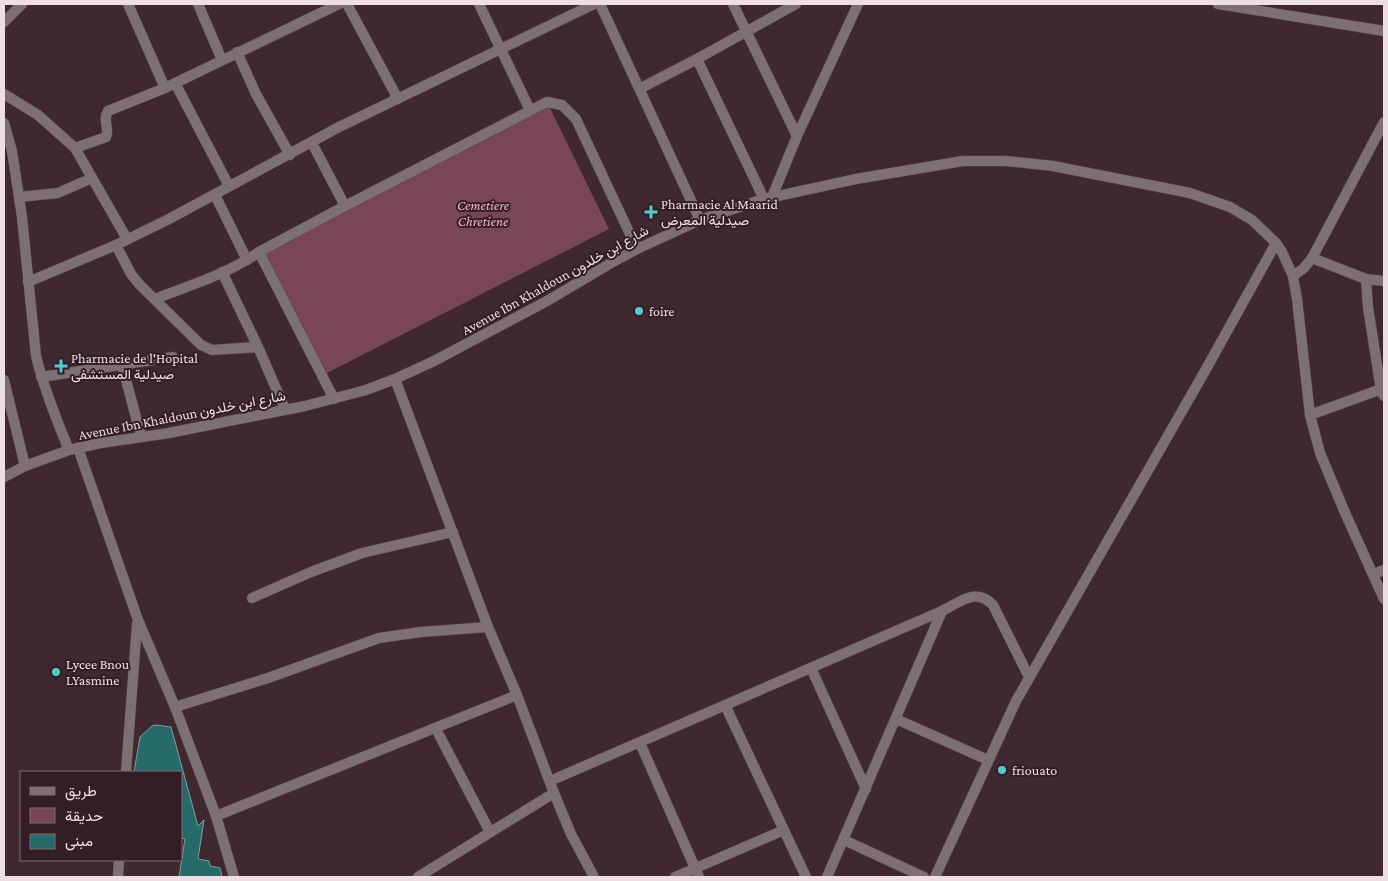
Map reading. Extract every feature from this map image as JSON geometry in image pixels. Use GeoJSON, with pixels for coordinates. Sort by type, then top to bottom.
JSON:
{"type":"FeatureCollection","features":[{"type":"Feature","properties":{"kind":"street"},"geometry":{"type":"LineString","coordinates":[[4,22],[22,4]]}},
{"type":"Feature","properties":{"kind":"street"},"geometry":{"type":"LineString","coordinates":[[128,4],[165,88]]}},
{"type":"Feature","properties":{"kind":"street"},"geometry":{"type":"LineString","coordinates":[[198,4],[222,60]]}},
{"type":"Feature","properties":{"kind":"street"},"geometry":{"type":"LineString","coordinates":[[75,148],[106,137],[108,134],[105,118],[108,111],[165,88],[319,8],[339,4]]}},
{"type":"Feature","properties":{"kind":"street"},"geometry":{"type":"LineString","coordinates":[[347,4],[398,99]]}},
{"type":"Feature","properties":{"kind":"street"},"geometry":{"type":"LineString","coordinates":[[479,4],[530,110]]}},
{"type":"Feature","properties":{"kind":"street"},"geometry":{"type":"LineString","coordinates":[[28,282],[116,245],[215,195],[339,127],[594,4]]}},
{"type":"Feature","properties":{"kind":"street"},"geometry":{"type":"LineString","coordinates":[[600,4],[700,220]]}},
{"type":"Feature","properties":{"kind":"street"},"geometry":{"type":"LineString","coordinates":[[733,4],[797,136]]}},
{"type":"Feature","properties":{"kind":"street"},"geometry":{"type":"LineString","coordinates":[[640,88],[697,59],[792,4]]}},
{"type":"Feature","properties":{"kind":"street"},"geometry":{"type":"LineString","coordinates":[[768,198],[858,4]]}},
{"type":"Feature","properties":{"kind":"street"},"geometry":{"type":"LineString","coordinates":[[1218,4],[1384,31]]}},
{"type":"Feature","properties":{"kind":"street"},"geometry":{"type":"LineString","coordinates":[[237,52],[256,94],[290,155]]}},
{"type":"Feature","properties":{"kind":"street"},"geometry":{"type":"LineString","coordinates":[[697,59],[768,198]]}},
{"type":"Feature","properties":{"kind":"street"},"geometry":{"type":"LineString","coordinates":[[175,83],[230,186]]}},
{"type":"Feature","properties":{"kind":"street"},"geometry":{"type":"LineString","coordinates":[[4,94],[38,115],[75,148],[127,239]]}},
{"type":"Feature","properties":{"kind":"street"},"geometry":{"type":"LineString","coordinates":[[155,299],[247,260],[258,252],[345,206],[548,102],[562,105],[576,119],[637,249]]}},
{"type":"Feature","properties":{"kind":"street"},"geometry":{"type":"LineString","coordinates":[[1293,276],[1304,268],[1312,258],[1384,122]]}},
{"type":"Feature","properties":{"kind":"street"},"geometry":{"type":"LineString","coordinates":[[4,123],[12,151],[19,197],[36,356],[41,377],[74,449],[138,620],[175,707],[216,816],[234,877]]}},
{"type":"Feature","properties":{"kind":"street"},"geometry":{"type":"LineString","coordinates":[[312,142],[345,206]]}},
{"type":"Feature","properties":{"kind":"street","name":"Avenue Ibn Khaldoun شارع ابن خلدون"},"geometry":{"type":"LineString","coordinates":[[4,477],[25,466],[74,449],[141,436],[169,433],[334,399],[395,380],[547,301],[637,249],[700,220],[768,198],[856,179],[942,164],[985,160],[1006,161],[1053,166],[1190,193],[1230,207],[1252,220],[1276,243],[1293,276],[1310,415],[1320,453],[1384,599]]}},
{"type":"Feature","properties":{"kind":"street"},"geometry":{"type":"LineString","coordinates":[[19,197],[58,193],[92,178]]}},
{"type":"Feature","properties":{"kind":"street"},"geometry":{"type":"LineString","coordinates":[[215,195],[247,260]]}},
{"type":"Feature","properties":{"kind":"street"},"geometry":{"type":"LineString","coordinates":[[935,877],[988,760],[1029,677],[1205,371],[1276,243]]}},
{"type":"Feature","properties":{"kind":"street"},"geometry":{"type":"LineString","coordinates":[[116,245],[135,279],[204,348],[220,350],[258,347]]}},
{"type":"Feature","properties":{"kind":"street"},"geometry":{"type":"LineString","coordinates":[[258,252],[334,399]]}},
{"type":"Feature","properties":{"kind":"street"},"geometry":{"type":"LineString","coordinates":[[1312,258],[1366,279],[1384,282]]}},
{"type":"Feature","properties":{"kind":"street"},"geometry":{"type":"LineString","coordinates":[[222,272],[285,409]]}},
{"type":"Feature","properties":{"kind":"street"},"geometry":{"type":"LineString","coordinates":[[1310,415],[1383,391],[1368,306],[1366,279]]}},
{"type":"Feature","properties":{"kind":"street"},"geometry":{"type":"LineString","coordinates":[[41,377],[172,357]]}},
{"type":"Feature","properties":{"kind":"street"},"geometry":{"type":"LineString","coordinates":[[122,365],[141,436]]}},
{"type":"Feature","properties":{"kind":"street"},"geometry":{"type":"LineString","coordinates":[[4,380],[25,466]]}},
{"type":"Feature","properties":{"kind":"street"},"geometry":{"type":"LineString","coordinates":[[395,380],[488,626],[517,695],[554,793],[571,834],[594,877]]}},
{"type":"Feature","properties":{"kind":"street"},"geometry":{"type":"LineString","coordinates":[[252,598],[311,572],[362,553],[453,532]]}},
{"type":"Feature","properties":{"kind":"street"},"geometry":{"type":"LineString","coordinates":[[1374,574],[1384,570]]}},
{"type":"Feature","properties":{"kind":"street"},"geometry":{"type":"LineString","coordinates":[[550,781],[971,597],[984,597],[988,600],[1000,617],[1029,677]]}},
{"type":"Feature","properties":{"kind":"street"},"geometry":{"type":"LineString","coordinates":[[827,877],[942,611]]}},
{"type":"Feature","properties":{"kind":"street"},"geometry":{"type":"LineString","coordinates":[[126,771],[138,620]]}},
{"type":"Feature","properties":{"kind":"street"},"geometry":{"type":"LineString","coordinates":[[175,707],[268,678],[379,638],[488,626]]}},
{"type":"Feature","properties":{"kind":"street"},"geometry":{"type":"LineString","coordinates":[[811,668],[866,789]]}},
{"type":"Feature","properties":{"kind":"street"},"geometry":{"type":"LineString","coordinates":[[216,816],[517,695]]}},
{"type":"Feature","properties":{"kind":"street"},"geometry":{"type":"LineString","coordinates":[[724,706],[806,877]]}},
{"type":"Feature","properties":{"kind":"street"},"geometry":{"type":"LineString","coordinates":[[896,719],[988,760]]}},
{"type":"Feature","properties":{"kind":"street"},"geometry":{"type":"LineString","coordinates":[[436,729],[490,832]]}},
{"type":"Feature","properties":{"kind":"street"},"geometry":{"type":"LineString","coordinates":[[640,743],[697,873]]}},
{"type":"Feature","properties":{"kind":"street"},"geometry":{"type":"LineString","coordinates":[[418,877],[554,793]]}},
{"type":"Feature","properties":{"kind":"street"},"geometry":{"type":"LineString","coordinates":[[675,877],[697,873],[784,830]]}},
{"type":"Feature","properties":{"kind":"street"},"geometry":{"type":"LineString","coordinates":[[844,840],[924,877]]}},
{"type":"Feature","properties":{"kind":"street"},"geometry":{"type":"LineString","coordinates":[[118,877],[119,861]]}},
{"type":"Feature","properties":{"kind":"green space","name":"Cemetiere Chretiene"},"geometry":{"type":"Polygon","coordinates":[[[546,100],[609,229],[327,373],[261,247],[546,100]]]}},
{"type":"Feature","properties":{"kind":"building"},"geometry":{"type":"Polygon","coordinates":[[[152,726],[171,727],[198,826],[204,820],[198,859],[209,861],[210,866],[220,868],[222,877],[179,877],[185,839],[182,838],[182,771],[134,771],[140,737],[152,726]]]}},
{"type":"Feature","properties":{"kind":"place","name":"Pharmacie Al Maarid صيدلية المعرض"},"geometry":{"type":"Point","coordinates":[651,212]}},
{"type":"Feature","properties":{"kind":"place","name":"foire"},"geometry":{"type":"Point","coordinates":[639,311]}},
{"type":"Feature","properties":{"kind":"place","name":"Pharmacie de l'Hopital صيدلية المستشفى"},"geometry":{"type":"Point","coordinates":[61,366]}},
{"type":"Feature","properties":{"kind":"place","name":"Lycee Bnou LYasmine"},"geometry":{"type":"Point","coordinates":[56,672]}},
{"type":"Feature","properties":{"kind":"place","name":"friouato"},"geometry":{"type":"Point","coordinates":[1002,770]}}]}
